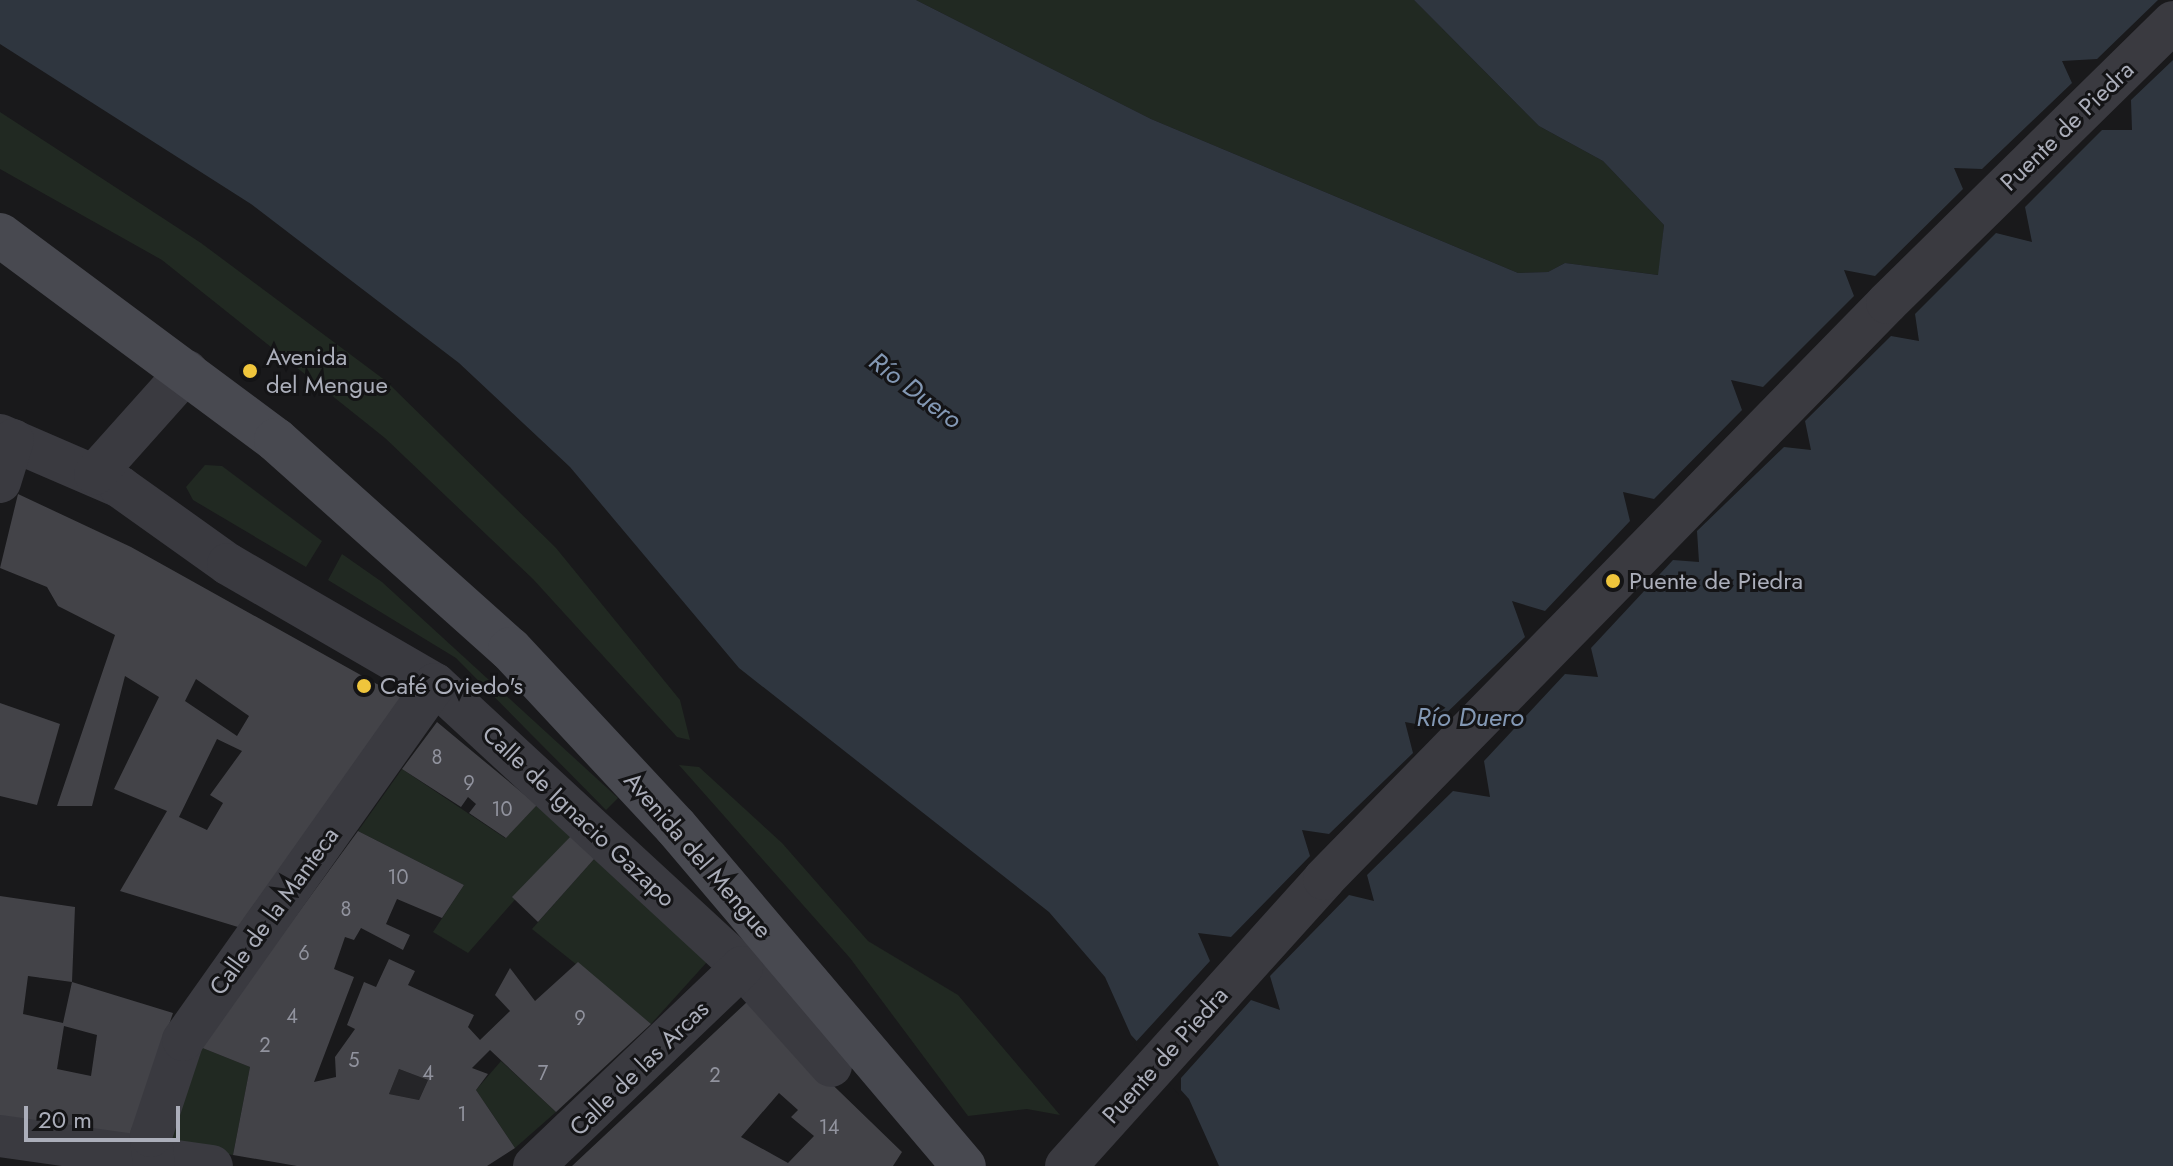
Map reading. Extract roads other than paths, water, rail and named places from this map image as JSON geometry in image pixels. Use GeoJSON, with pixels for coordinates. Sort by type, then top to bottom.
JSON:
{"type":"FeatureCollection","features":[{"type":"Feature","properties":{"kind":"street","name":"Puente de Piedra"},"geometry":{"type":"LineString","coordinates":[[1066,1166],[1324,879],[1887,303],[2173,22]]}},
{"type":"Feature","properties":{"kind":"street","name":"Avenida del Mengue"},"geometry":{"type":"LineString","coordinates":[[0,235],[187,371],[436,577],[554,694],[964,1166]]}},
{"type":"Feature","properties":{"kind":"street"},"geometry":{"type":"LineString","coordinates":[[95,474],[187,371]]}},
{"type":"Feature","properties":{"kind":"street"},"geometry":{"type":"LineString","coordinates":[[0,482],[6,437]]}},
{"type":"Feature","properties":{"kind":"street","name":"Calle de Ignacio Gazapo"},"geometry":{"type":"LineString","coordinates":[[6,437],[95,474],[228,564],[435,684],[742,967],[831,1066]]}},
{"type":"Feature","properties":{"kind":"street","name":"Calle de la Manteca"},"geometry":{"type":"LineString","coordinates":[[153,1161],[167,1075],[183,1040],[435,684]]}},
{"type":"Feature","properties":{"kind":"street","name":"Calle de las Arcas"},"geometry":{"type":"LineString","coordinates":[[534,1166],[742,967]]}},
{"type":"Feature","properties":{"kind":"street"},"geometry":{"type":"LineString","coordinates":[[0,1136],[153,1161],[212,1166]]}},
{"type":"Feature","properties":{"kind":"water","name":"Río Duero"},"geometry":{"type":"Polygon","coordinates":[[[0,0],[916,0],[1151,119],[1518,273],[1548,272],[1565,263],[1658,275],[1664,225],[1603,161],[1539,126],[1414,0],[2173,0],[2173,1166],[1219,1166],[1189,1099],[1131,1035],[1105,977],[1049,912],[739,668],[570,467],[459,363],[251,204],[0,44],[0,0]]]}},
{"type":"Feature","properties":{"kind":"place","name":"Avenida del Mengue"},"geometry":{"type":"Point","coordinates":[250,371]}},
{"type":"Feature","properties":{"kind":"place","name":"Puente de Piedra"},"geometry":{"type":"Point","coordinates":[1613,581]}},
{"type":"Feature","properties":{"kind":"place","name":"Café Oviedo's"},"geometry":{"type":"Point","coordinates":[364,686]}}]}
